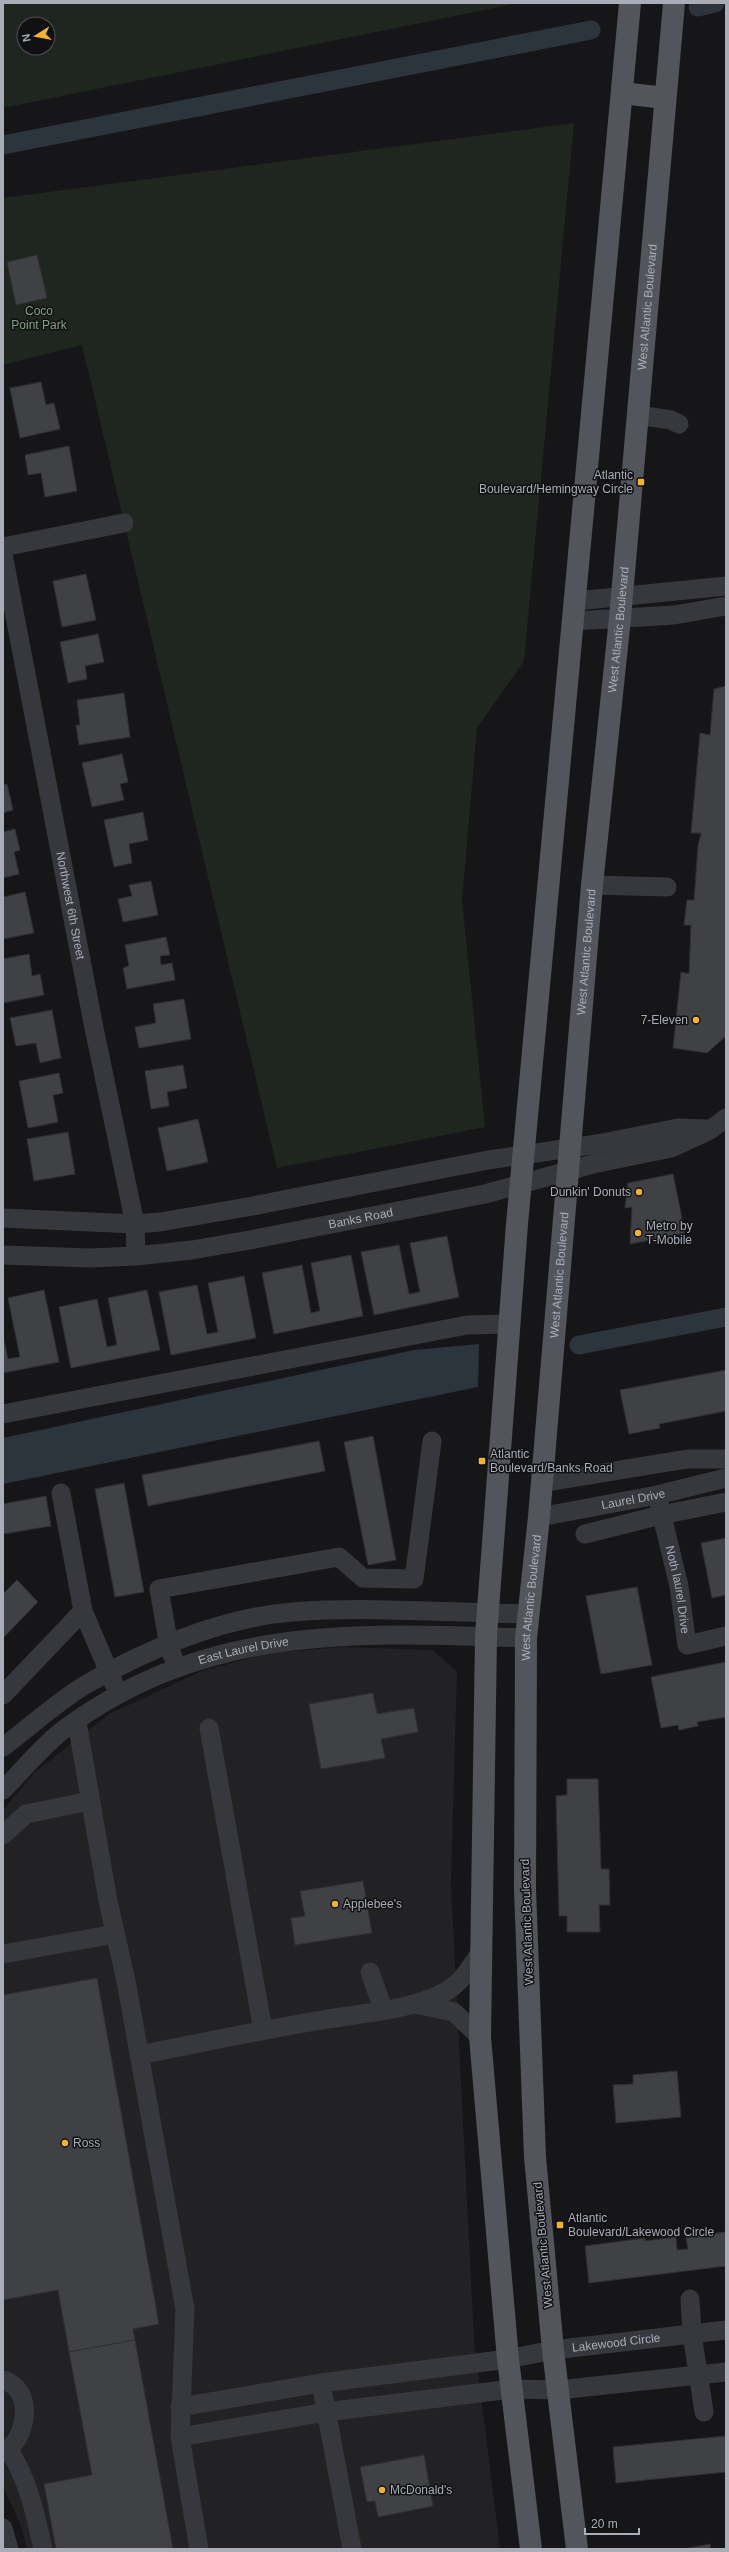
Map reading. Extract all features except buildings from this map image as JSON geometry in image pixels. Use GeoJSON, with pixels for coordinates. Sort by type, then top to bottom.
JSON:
{"type":"FeatureCollection","features":[{"type":"Feature","properties":{"kind":"main road"},"geometry":{"type":"LineString","coordinates":[[531,2549],[510,2389],[480,2037],[486,1636],[521,1184],[630,3]]}},
{"type":"Feature","properties":{"kind":"main road","name":"West Atlantic Boulevard"},"geometry":{"type":"LineString","coordinates":[[577,2549],[553,2350],[535,2157],[525,1889],[526,1638],[542,1483],[592,885],[638,415],[674,3]]}},
{"type":"Feature","properties":{"kind":"main road"},"geometry":{"type":"LineString","coordinates":[[622,93],[665,98]]}},
{"type":"Feature","properties":{"kind":"street"},"geometry":{"type":"LineString","coordinates":[[638,415],[671,420],[679,424]]}},
{"type":"Feature","properties":{"kind":"street"},"geometry":{"type":"LineString","coordinates":[[3,546],[124,523]]}},
{"type":"Feature","properties":{"kind":"street","name":"Northwest 6th Street"},"geometry":{"type":"LineString","coordinates":[[3,554],[94,1028],[135,1224],[136,1256]]}},
{"type":"Feature","properties":{"kind":"street"},"geometry":{"type":"LineString","coordinates":[[575,611],[620,608],[726,586]]}},
{"type":"Feature","properties":{"kind":"street"},"geometry":{"type":"LineString","coordinates":[[620,608],[674,615],[726,606]]}},
{"type":"Feature","properties":{"kind":"street"},"geometry":{"type":"LineString","coordinates":[[592,885],[667,887]]}},
{"type":"Feature","properties":{"kind":"street","name":"Banks Road"},"geometry":{"type":"LineString","coordinates":[[3,1255],[90,1258],[136,1256],[255,1240],[485,1194],[568,1171],[671,1148],[710,1130],[726,1118]]}},
{"type":"Feature","properties":{"kind":"street"},"geometry":{"type":"LineString","coordinates":[[3,1218],[135,1224],[201,1216],[524,1155],[678,1128],[710,1130]]}},
{"type":"Feature","properties":{"kind":"street"},"geometry":{"type":"LineString","coordinates":[[3,1414],[467,1325],[511,1324]]}},
{"type":"Feature","properties":{"kind":"street"},"geometry":{"type":"LineString","coordinates":[[177,1668],[169,1646],[159,1589],[339,1557],[363,1578],[414,1579],[432,1441]]}},
{"type":"Feature","properties":{"kind":"street"},"geometry":{"type":"LineString","coordinates":[[542,1483],[687,1459],[726,1459]]}},
{"type":"Feature","properties":{"kind":"street","name":"Laurel Drive"},"geometry":{"type":"LineString","coordinates":[[539,1517],[657,1495],[726,1478]]}},
{"type":"Feature","properties":{"kind":"street"},"geometry":{"type":"LineString","coordinates":[[61,1492],[83,1611],[108,1673],[119,1695]]}},
{"type":"Feature","properties":{"kind":"street","name":"Noth laurel Drive"},"geometry":{"type":"LineString","coordinates":[[657,1495],[679,1586],[687,1645],[726,1636]]}},
{"type":"Feature","properties":{"kind":"street"},"geometry":{"type":"LineString","coordinates":[[586,1534],[661,1515],[726,1502]]}},
{"type":"Feature","properties":{"kind":"street"},"geometry":{"type":"LineString","coordinates":[[3,1695],[83,1611]]}},
{"type":"Feature","properties":{"kind":"street"},"geometry":{"type":"LineString","coordinates":[[3,1747],[84,1686],[136,1658],[220,1625],[292,1612],[356,1611],[529,1614]]}},
{"type":"Feature","properties":{"kind":"street","name":"East Laurel Drive"},"geometry":{"type":"LineString","coordinates":[[3,1790],[63,1731],[141,1681],[224,1652],[294,1639],[359,1634],[526,1638]]}},
{"type":"Feature","properties":{"kind":"street"},"geometry":{"type":"LineString","coordinates":[[76,1722],[186,2309],[180,2407],[180,2437],[199,2549]]}},
{"type":"Feature","properties":{"kind":"street"},"geometry":{"type":"LineString","coordinates":[[209,1728],[263,2030]]}},
{"type":"Feature","properties":{"kind":"street"},"geometry":{"type":"LineString","coordinates":[[3,1835],[26,1814],[90,1801]]}},
{"type":"Feature","properties":{"kind":"street"},"geometry":{"type":"LineString","coordinates":[[3,1954],[115,1934]]}},
{"type":"Feature","properties":{"kind":"street"},"geometry":{"type":"LineString","coordinates":[[139,2055],[263,2030],[415,2004],[444,1993],[453,1986],[465,1976],[481,1951]]}},
{"type":"Feature","properties":{"kind":"street"},"geometry":{"type":"LineString","coordinates":[[370,1972],[383,2009]]}},
{"type":"Feature","properties":{"kind":"street"},"geometry":{"type":"LineString","coordinates":[[415,2004],[454,2012],[480,2037]]}},
{"type":"Feature","properties":{"kind":"street"},"geometry":{"type":"LineString","coordinates":[[690,2299],[692,2334],[704,2412]]}},
{"type":"Feature","properties":{"kind":"street","name":"Lakewood Circle"},"geometry":{"type":"LineString","coordinates":[[180,2407],[321,2383],[508,2359],[553,2350],[726,2330]]}},
{"type":"Feature","properties":{"kind":"street"},"geometry":{"type":"LineString","coordinates":[[180,2437],[326,2412],[510,2389],[558,2390],[726,2372]]}},
{"type":"Feature","properties":{"kind":"street"},"geometry":{"type":"LineString","coordinates":[[3,2380],[19,2391],[25,2411],[23,2432],[6,2452],[22,2471],[32,2500],[43,2549]]}},
{"type":"Feature","properties":{"kind":"street"},"geometry":{"type":"LineString","coordinates":[[321,2383],[352,2549]]}},
{"type":"Feature","properties":{"kind":"street"},"geometry":{"type":"LineString","coordinates":[[3,2528],[9,2549]]}},
{"type":"Feature","properties":{"kind":"shaded area"},"geometry":{"type":"Polygon","coordinates":[[[479,1344],[478,1387],[3,1484],[3,1438],[414,1350],[479,1344]]]}},
{"type":"Feature","properties":{"kind":"shaded area"},"geometry":{"type":"Polygon","coordinates":[[[343,1647],[433,1650],[457,1672],[451,1884],[474,2339],[500,2549],[27,2549],[21,2526],[3,2486],[3,1810],[35,1772],[109,1714],[202,1671],[269,1653],[343,1647]]]}},
{"type":"Feature","properties":{"kind":"green space"},"geometry":{"type":"Polygon","coordinates":[[[3,3],[518,3],[3,108],[3,3]]]}},
{"type":"Feature","properties":{"kind":"green space","name":"Coco Point Park"},"geometry":{"type":"Polygon","coordinates":[[[574,123],[524,661],[477,728],[462,900],[485,1127],[277,1168],[82,345],[3,365],[3,198],[574,123]]]}},
{"type":"Feature","properties":{"kind":"waterway"},"geometry":{"type":"LineString","coordinates":[[698,7],[715,3]]}},
{"type":"Feature","properties":{"kind":"waterway"},"geometry":{"type":"LineString","coordinates":[[3,145],[591,30]]}},
{"type":"Feature","properties":{"kind":"waterway"},"geometry":{"type":"LineString","coordinates":[[579,1345],[726,1317]]}},
{"type":"Feature","properties":{"kind":"place","name":"Atlantic Boulevard/Hemingway Circle"},"geometry":{"type":"Point","coordinates":[641,482]}},
{"type":"Feature","properties":{"kind":"place","name":"7-Eleven"},"geometry":{"type":"Point","coordinates":[696,1020]}},
{"type":"Feature","properties":{"kind":"place","name":"Dunkin' Donuts"},"geometry":{"type":"Point","coordinates":[639,1192]}},
{"type":"Feature","properties":{"kind":"place","name":"Metro by T-Mobile"},"geometry":{"type":"Point","coordinates":[638,1233]}},
{"type":"Feature","properties":{"kind":"place","name":"Atlantic Boulevard/Banks Road"},"geometry":{"type":"Point","coordinates":[482,1461]}},
{"type":"Feature","properties":{"kind":"place","name":"Applebee's"},"geometry":{"type":"Point","coordinates":[335,1904]}},
{"type":"Feature","properties":{"kind":"place","name":"Ross"},"geometry":{"type":"Point","coordinates":[65,2143]}},
{"type":"Feature","properties":{"kind":"place","name":"Atlantic Boulevard/Lakewood Circle"},"geometry":{"type":"Point","coordinates":[560,2225]}},
{"type":"Feature","properties":{"kind":"place","name":"McDonald's"},"geometry":{"type":"Point","coordinates":[382,2490]}}]}
